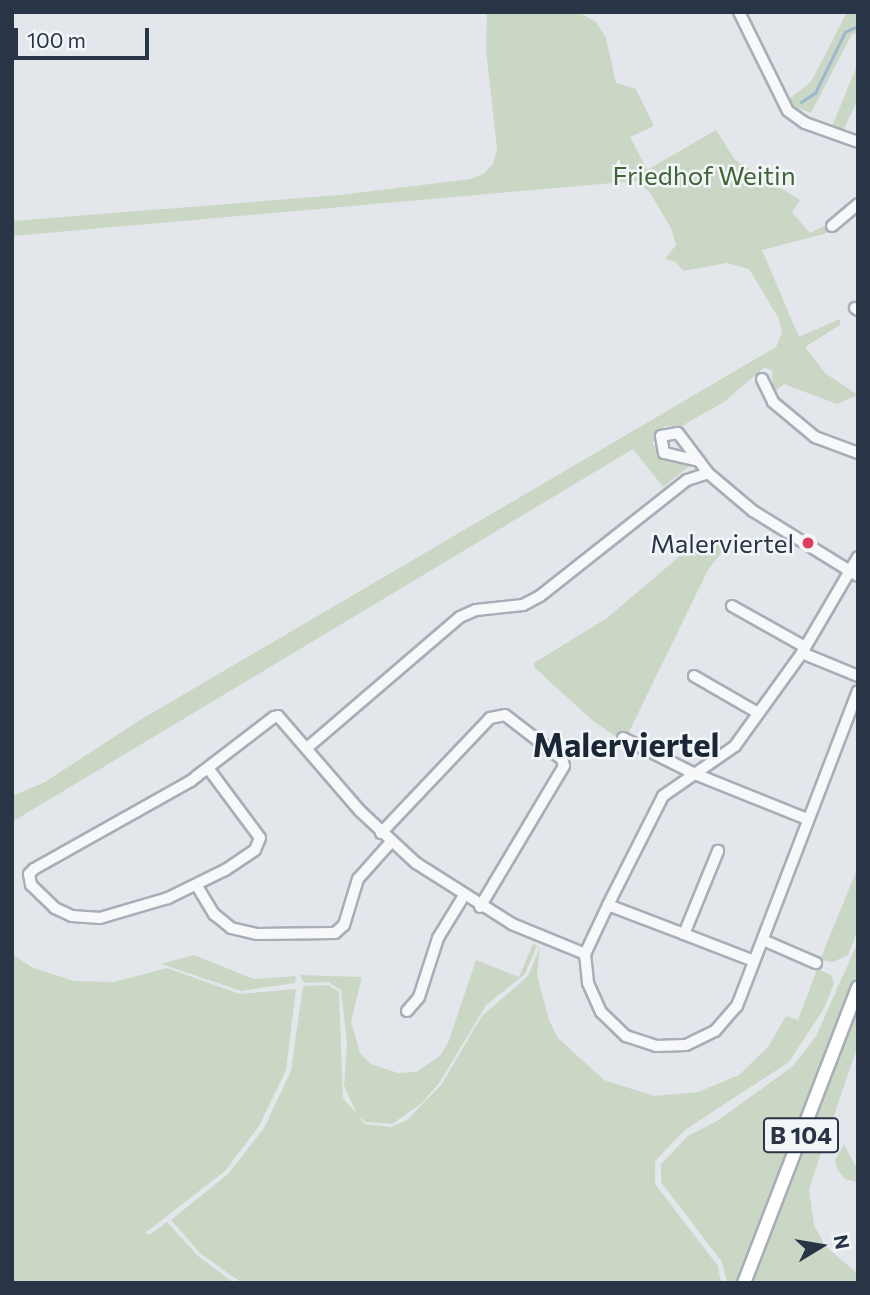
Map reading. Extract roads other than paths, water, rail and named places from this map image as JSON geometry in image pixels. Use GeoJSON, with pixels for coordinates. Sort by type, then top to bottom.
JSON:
{"type":"FeatureCollection","features":[{"type":"Feature","properties":{"kind":"main road","name":"B 104"},"geometry":{"type":"LineString","coordinates":[[744,1283],[858,987]]}},
{"type":"Feature","properties":{"kind":"street"},"geometry":{"type":"LineString","coordinates":[[739,12],[788,111],[805,123],[858,142]]}},
{"type":"Feature","properties":{"kind":"street"},"geometry":{"type":"LineString","coordinates":[[832,226],[858,204]]}},
{"type":"Feature","properties":{"kind":"street"},"geometry":{"type":"LineString","coordinates":[[762,379],[773,402],[815,437],[858,453]]}},
{"type":"Feature","properties":{"kind":"street"},"geometry":{"type":"LineString","coordinates":[[699,461],[708,473],[784,534],[854,574]]}},
{"type":"Feature","properties":{"kind":"street"},"geometry":{"type":"LineString","coordinates":[[307,748],[460,617],[476,610],[523,605],[540,596],[687,480],[708,473]]}},
{"type":"Feature","properties":{"kind":"street"},"geometry":{"type":"LineString","coordinates":[[858,558],[854,574],[804,650],[728,754],[695,774],[658,803],[585,954],[593,998],[613,1026],[641,1043],[671,1047],[701,1040],[727,1020],[754,961],[858,691]]}},
{"type":"Feature","properties":{"kind":"street"},"geometry":{"type":"LineString","coordinates":[[732,606],[804,650],[858,677]]}},
{"type":"Feature","properties":{"kind":"street"},"geometry":{"type":"LineString","coordinates":[[694,676],[758,713]]}},
{"type":"Feature","properties":{"kind":"street"},"geometry":{"type":"LineString","coordinates":[[381,833],[490,718],[505,715],[562,758],[564,766],[481,907]]}},
{"type":"Feature","properties":{"kind":"street"},"geometry":{"type":"LineString","coordinates":[[208,768],[260,838],[255,850],[197,886],[140,908],[88,919],[55,908],[28,879],[34,869],[208,768],[278,716],[391,842],[463,897],[585,954]]}},
{"type":"Feature","properties":{"kind":"street"},"geometry":{"type":"LineString","coordinates":[[623,738],[695,774],[807,819]]}},
{"type":"Feature","properties":{"kind":"street"},"geometry":{"type":"LineString","coordinates":[[197,886],[214,914],[231,928],[257,934],[335,933],[344,925],[358,879],[391,842]]}},
{"type":"Feature","properties":{"kind":"street"},"geometry":{"type":"LineString","coordinates":[[684,934],[718,851]]}},
{"type":"Feature","properties":{"kind":"street"},"geometry":{"type":"LineString","coordinates":[[407,1011],[419,997],[438,938],[463,897]]}},
{"type":"Feature","properties":{"kind":"street"},"geometry":{"type":"LineString","coordinates":[[608,905],[754,961]]}},
{"type":"Feature","properties":{"kind":"street"},"geometry":{"type":"LineString","coordinates":[[762,940],[817,962]]}},
{"type":"Feature","properties":{"kind":"waterway"},"geometry":{"type":"LineString","coordinates":[[801,102],[815,93],[845,32],[858,26]]}},
{"type":"Feature","properties":{"kind":"place","name":"Malerviertel"},"geometry":{"type":"Point","coordinates":[808,543]}},
{"type":"Feature","properties":{"kind":"district","name":"Malerviertel"},"geometry":{"type":"Point","coordinates":[626,744]}},
{"type":"Feature","properties":{"kind":"park label","name":"Friedhof Weitin"},"geometry":{"type":"Point","coordinates":[704,175]}}]}
